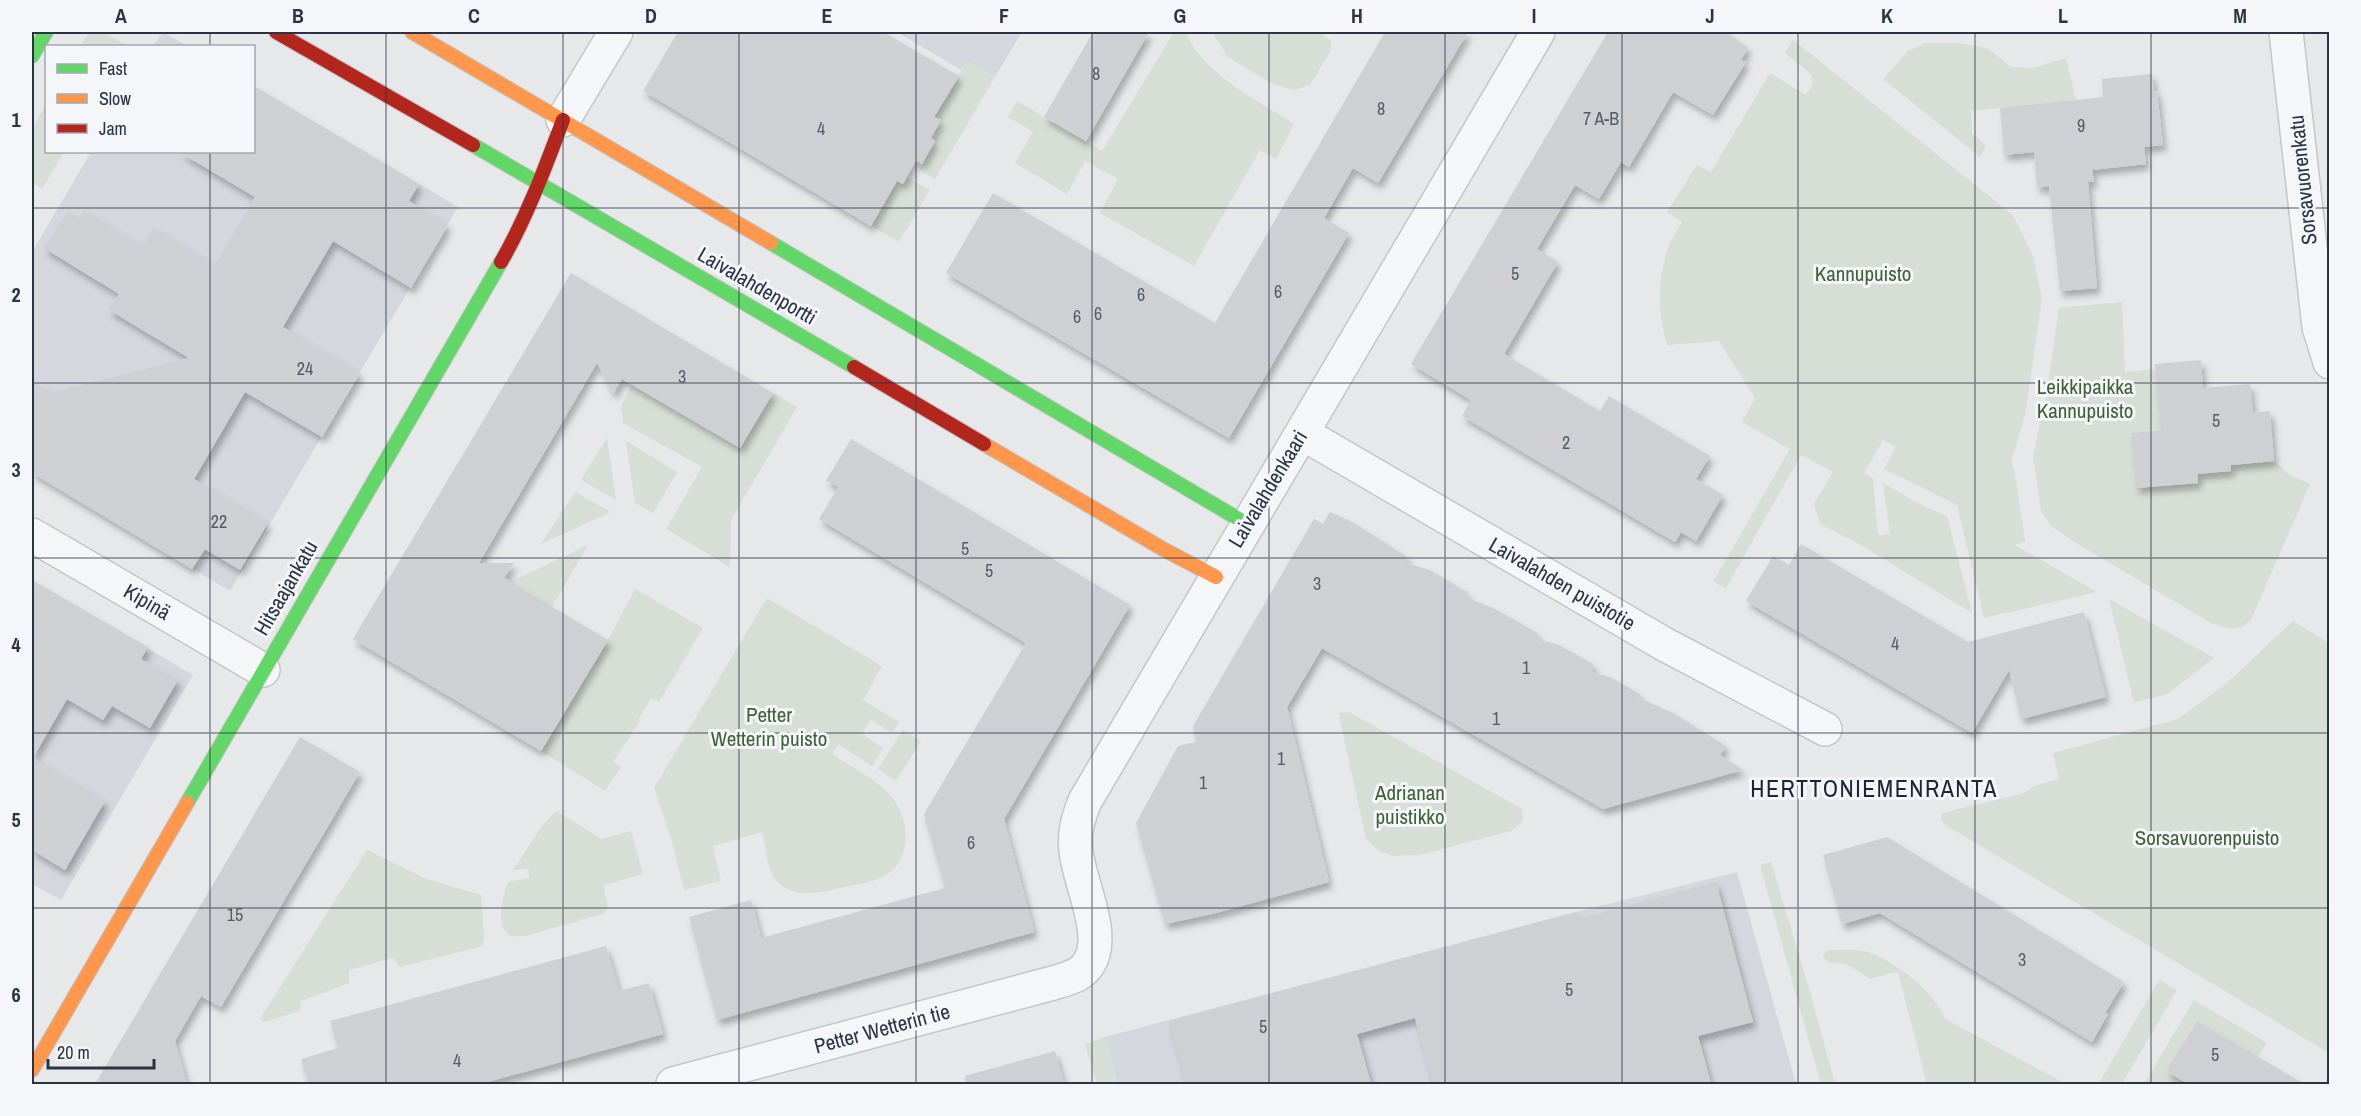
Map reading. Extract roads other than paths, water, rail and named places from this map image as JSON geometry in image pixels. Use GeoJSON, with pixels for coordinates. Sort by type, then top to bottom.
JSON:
{"type":"FeatureCollection","features":[{"type":"Feature","properties":{"kind":"street"},"geometry":{"type":"LineString","coordinates":[[32,56],[46,32]]}},
{"type":"Feature","properties":{"kind":"street","name":"Laivalahdenportti"},"geometry":{"type":"LineString","coordinates":[[276,32],[539,183],[1144,538],[1216,577]]}},
{"type":"Feature","properties":{"kind":"street","name":"Laivalahdenportti"},"geometry":{"type":"LineString","coordinates":[[412,32],[1247,524]]}},
{"type":"Feature","properties":{"kind":"street"},"geometry":{"type":"LineString","coordinates":[[563,120],[616,32]]}},
{"type":"Feature","properties":{"kind":"street","name":"Laivalahdenkaari"},"geometry":{"type":"LineString","coordinates":[[1089,965],[1094,954],[1095,935],[1076,852],[1076,827],[1085,801],[1538,32]]}},
{"type":"Feature","properties":{"kind":"street","name":"Sorsavuorenkatu"},"geometry":{"type":"LineString","coordinates":[[2286,32],[2319,327],[2330,362]]}},
{"type":"Feature","properties":{"kind":"street","name":"Hitsaajankatu"},"geometry":{"type":"LineString","coordinates":[[32,1070],[515,237],[563,120]]}},
{"type":"Feature","properties":{"kind":"street","name":"Laivalahden puistotie"},"geometry":{"type":"LineString","coordinates":[[1302,433],[1664,644],[1825,729]]}},
{"type":"Feature","properties":{"kind":"street","name":"Kipinä"},"geometry":{"type":"LineString","coordinates":[[32,536],[263,670]]}},
{"type":"Feature","properties":{"kind":"street","name":"Petter Wetterin tie"},"geometry":{"type":"LineString","coordinates":[[673,1084],[1053,983],[1082,972],[1089,965]]}},
{"type":"Feature","properties":{"kind":"district","name":"HERTTONIEMENRANTA"},"geometry":{"type":"Point","coordinates":[1874,789]}},
{"type":"Feature","properties":{"kind":"park label","name":"Kannupuisto"},"geometry":{"type":"Point","coordinates":[1863,274]}},
{"type":"Feature","properties":{"kind":"park label","name":"Leikkipaikka Kannupuisto"},"geometry":{"type":"Point","coordinates":[2085,399]}},
{"type":"Feature","properties":{"kind":"park label","name":"Petter Wetterin puisto"},"geometry":{"type":"Point","coordinates":[769,727]}},
{"type":"Feature","properties":{"kind":"park label","name":"Adrianan puistikko"},"geometry":{"type":"Point","coordinates":[1410,805]}},
{"type":"Feature","properties":{"kind":"park label","name":"Sorsavuorenpuisto"},"geometry":{"type":"Point","coordinates":[2207,838]}}]}
